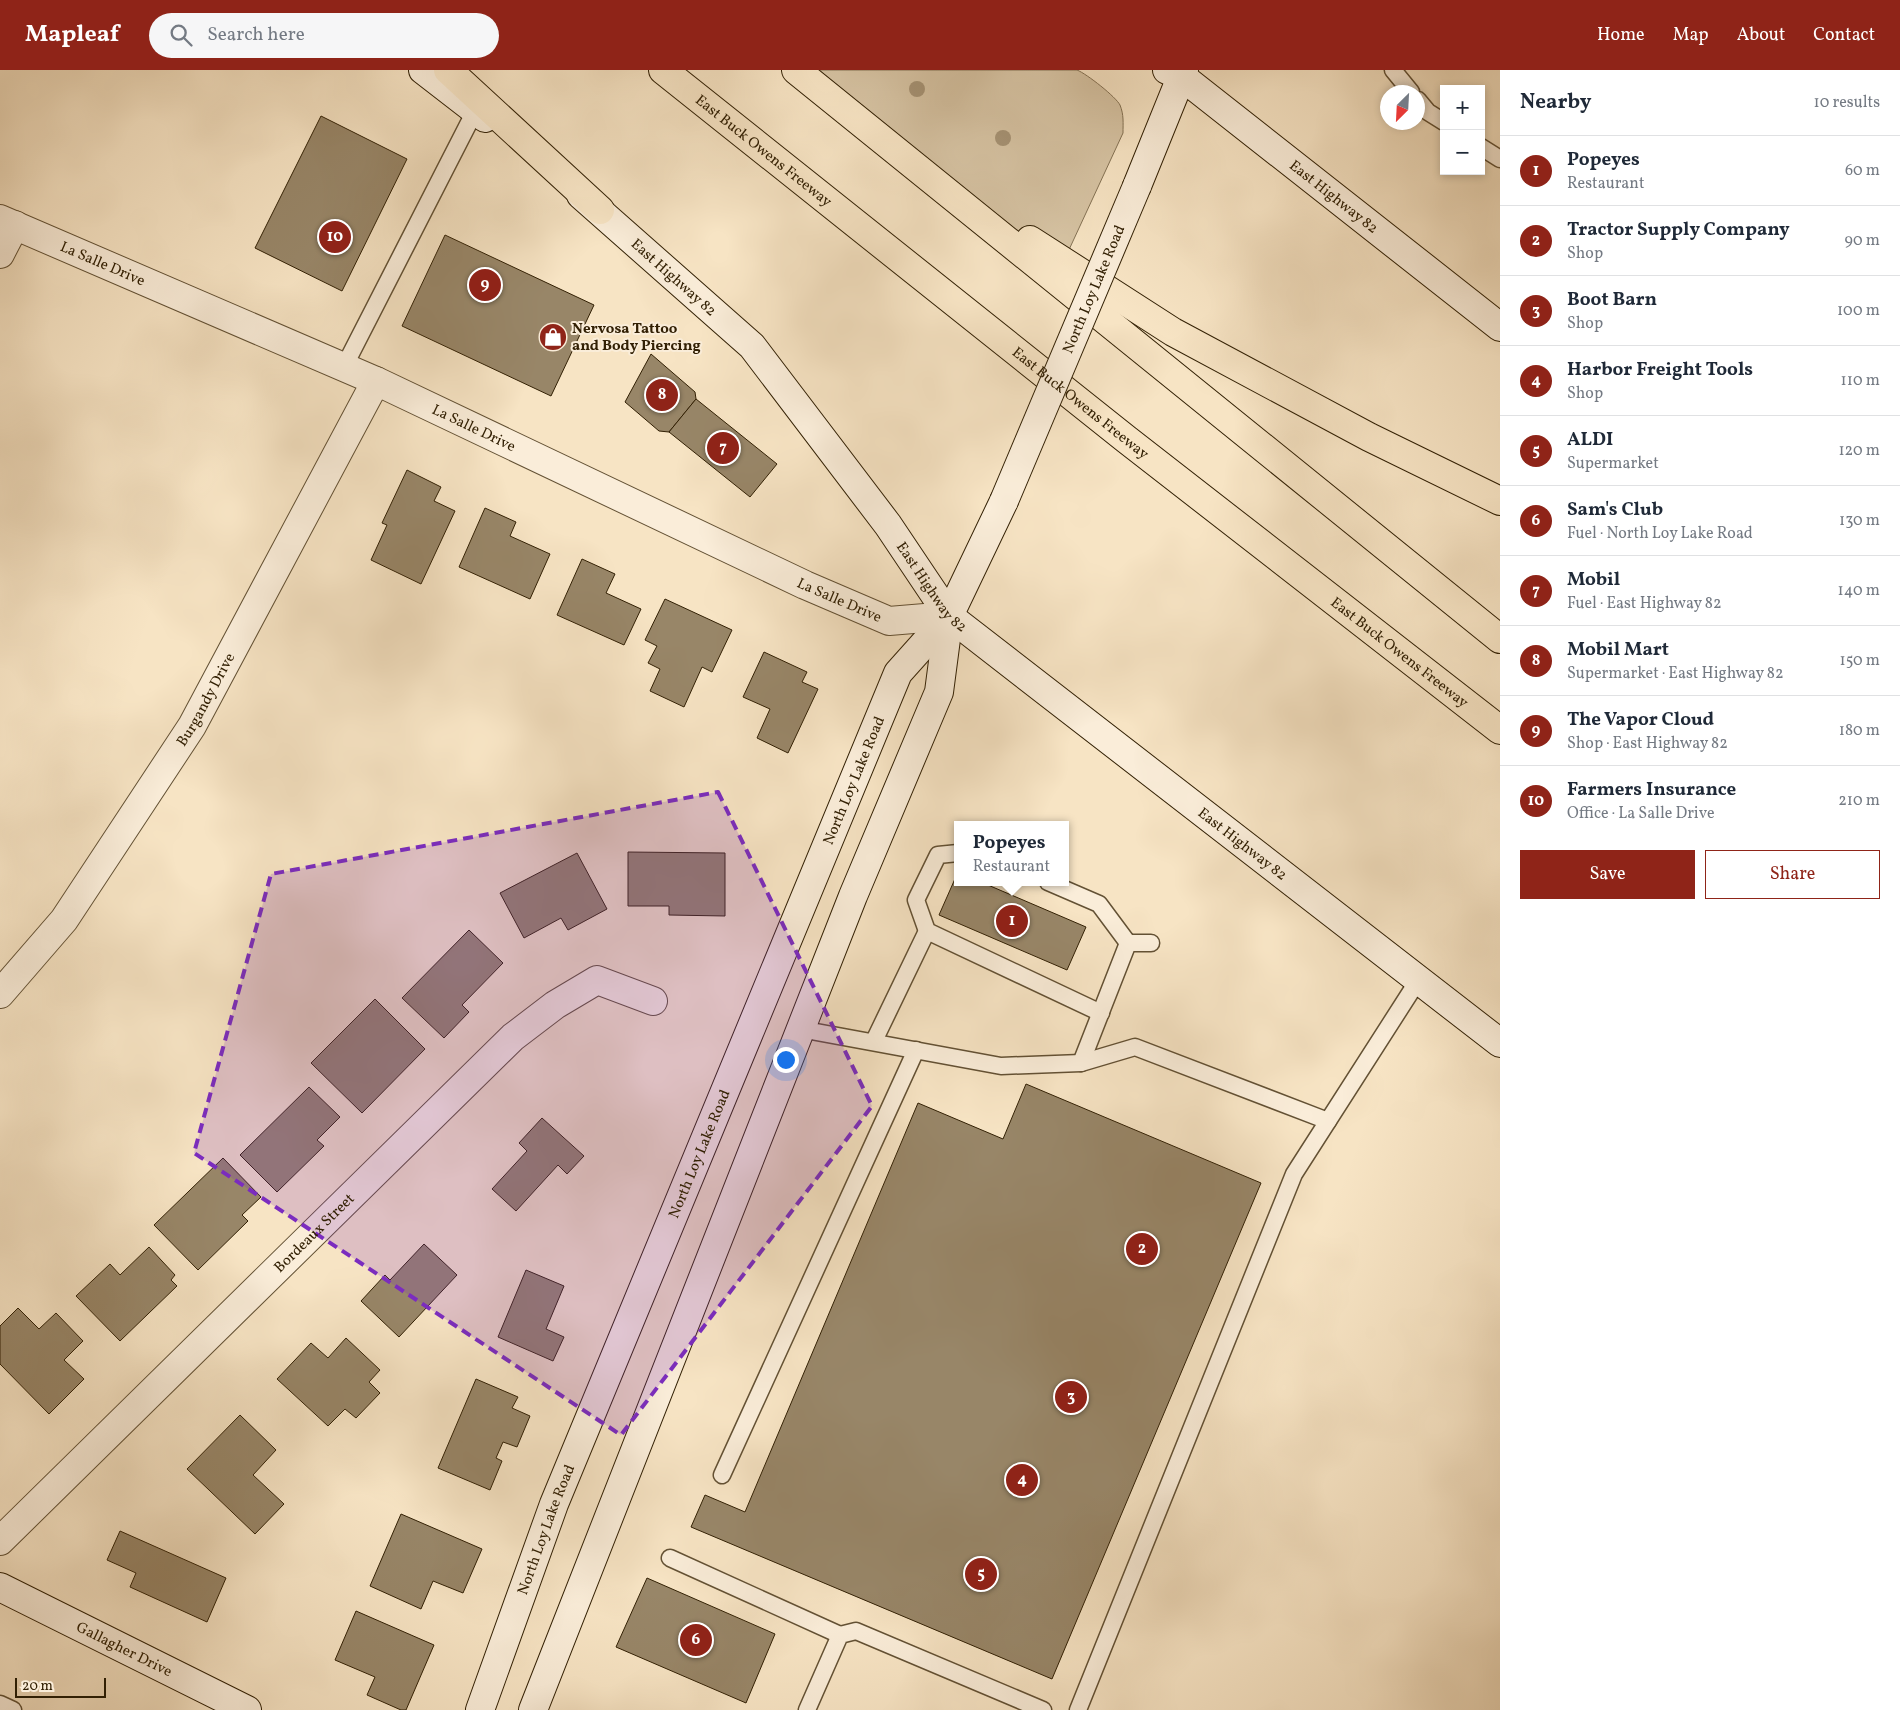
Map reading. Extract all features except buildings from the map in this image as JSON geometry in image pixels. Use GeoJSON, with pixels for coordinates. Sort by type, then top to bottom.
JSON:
{"type":"FeatureCollection","features":[{"type":"Feature","properties":{"kind":"highway"},"geometry":{"type":"LineString","coordinates":[[448,70],[600,210]]}},
{"type":"Feature","properties":{"kind":"highway","name":"East Buck Owens Freeway"},"geometry":{"type":"LineString","coordinates":[[664,70],[1134,445],[1500,730]]}},
{"type":"Feature","properties":{"kind":"highway"},"geometry":{"type":"LineString","coordinates":[[796,70],[1500,639]]}},
{"type":"Feature","properties":{"kind":"highway"},"geometry":{"type":"LineString","coordinates":[[909,162],[1174,332],[1369,436],[1500,502]]}},
{"type":"Feature","properties":{"kind":"main road","name":"East Highway 82"},"geometry":{"type":"LineString","coordinates":[[423,70],[600,210],[752,346],[888,525],[949,616],[1500,1043]]}},
{"type":"Feature","properties":{"kind":"main road","name":"East Highway 82"},"geometry":{"type":"LineString","coordinates":[[1177,72],[1500,327]]}},
{"type":"Feature","properties":{"kind":"main road","name":"North Loy Lake Road"},"geometry":{"type":"LineString","coordinates":[[480,1710],[554,1504],[898,673],[949,616],[1004,501],[1137,186],[1177,72]]}},
{"type":"Feature","properties":{"kind":"main road","name":"La Salle Drive"},"geometry":{"type":"LineString","coordinates":[[8,222],[376,381],[805,585],[889,621],[949,616]]}},
{"type":"Feature","properties":{"kind":"main road"},"geometry":{"type":"LineString","coordinates":[[0,254],[8,222]]}},
{"type":"Feature","properties":{"kind":"main road","name":"Burgandy Drive"},"geometry":{"type":"LineString","coordinates":[[0,994],[64,920],[192,726],[376,381]]}},
{"type":"Feature","properties":{"kind":"main road","name":"North Loy Lake Road"},"geometry":{"type":"LineString","coordinates":[[533,1710],[852,896],[939,692],[949,616]]}},
{"type":"Feature","properties":{"kind":"main road","name":"Bordeaux Street"},"geometry":{"type":"LineString","coordinates":[[0,1541],[513,1037],[555,1005],[597,980],[653,1001]]}},
{"type":"Feature","properties":{"kind":"main road","name":"Gallagher Drive"},"geometry":{"type":"LineString","coordinates":[[0,1587],[247,1710]]}},
{"type":"Feature","properties":{"kind":"lane"},"geometry":{"type":"LineString","coordinates":[[1393,70],[1406,85]]}},
{"type":"Feature","properties":{"kind":"lane"},"geometry":{"type":"LineString","coordinates":[[1425,108],[1440,120]]}},
{"type":"Feature","properties":{"kind":"lane"},"geometry":{"type":"LineString","coordinates":[[344,367],[475,111]]}},
{"type":"Feature","properties":{"kind":"lane"},"geometry":{"type":"LineString","coordinates":[[1485,149],[1500,159]]}},
{"type":"Feature","properties":{"kind":"lane"},"geometry":{"type":"LineString","coordinates":[[954,853],[938,855],[916,900],[927,931],[1101,1013]]}},
{"type":"Feature","properties":{"kind":"lane"},"geometry":{"type":"LineString","coordinates":[[1057,886],[1100,904],[1128,943]]}},
{"type":"Feature","properties":{"kind":"lane"},"geometry":{"type":"LineString","coordinates":[[874,1041],[927,931]]}},
{"type":"Feature","properties":{"kind":"lane"},"geometry":{"type":"LineString","coordinates":[[1128,943],[1151,943]]}},
{"type":"Feature","properties":{"kind":"lane"},"geometry":{"type":"LineString","coordinates":[[1081,1063],[1128,943]]}},
{"type":"Feature","properties":{"kind":"lane"},"geometry":{"type":"LineString","coordinates":[[1078,1710],[1294,1174],[1419,979]]}},
{"type":"Feature","properties":{"kind":"lane"},"geometry":{"type":"LineString","coordinates":[[800,1029],[874,1041],[1001,1066],[1081,1063],[1135,1047],[1328,1122]]}},
{"type":"Feature","properties":{"kind":"lane"},"geometry":{"type":"LineString","coordinates":[[722,1475],[916,1050]]}},
{"type":"Feature","properties":{"kind":"lane"},"geometry":{"type":"LineString","coordinates":[[670,1558],[840,1635],[856,1631],[1043,1710]]}},
{"type":"Feature","properties":{"kind":"lane"},"geometry":{"type":"LineString","coordinates":[[807,1710],[840,1635]]}},
{"type":"Feature","properties":{"kind":"lane"},"geometry":{"type":"LineString","coordinates":[[0,1704],[13,1710]]}},
{"type":"Feature","properties":{"kind":"highlighted area"},"geometry":{"type":"Polygon","coordinates":[[[718,792],[872,1106],[621,1435],[194,1153],[271,874],[718,792]]]}},
{"type":"Feature","properties":{"kind":"shaded area"},"geometry":{"type":"Polygon","coordinates":[[[814,70],[1077,70],[1101,86],[1120,105],[1123,116],[1123,133],[1061,267],[814,70]]]}},
{"type":"Feature","properties":{"kind":"place","name":"Farmers Insurance"},"geometry":{"type":"Point","coordinates":[335,237]}},
{"type":"Feature","properties":{"kind":"place","name":"The Vapor Cloud"},"geometry":{"type":"Point","coordinates":[485,285]}},
{"type":"Feature","properties":{"kind":"place","name":"Nervosa Tattoo and Body Piercing"},"geometry":{"type":"Point","coordinates":[553,337]}},
{"type":"Feature","properties":{"kind":"place","name":"Mobil Mart"},"geometry":{"type":"Point","coordinates":[662,395]}},
{"type":"Feature","properties":{"kind":"place","name":"Mobil"},"geometry":{"type":"Point","coordinates":[723,448]}},
{"type":"Feature","properties":{"kind":"place","name":"Popeyes"},"geometry":{"type":"Point","coordinates":[1012,921]}},
{"type":"Feature","properties":{"kind":"place","name":"Tractor Supply Company"},"geometry":{"type":"Point","coordinates":[1142,1249]}},
{"type":"Feature","properties":{"kind":"place","name":"Boot Barn"},"geometry":{"type":"Point","coordinates":[1071,1397]}},
{"type":"Feature","properties":{"kind":"place","name":"Harbor Freight Tools"},"geometry":{"type":"Point","coordinates":[1022,1480]}},
{"type":"Feature","properties":{"kind":"place","name":"ALDI"},"geometry":{"type":"Point","coordinates":[981,1574]}},
{"type":"Feature","properties":{"kind":"place","name":"Sam's Club"},"geometry":{"type":"Point","coordinates":[696,1640]}}]}
